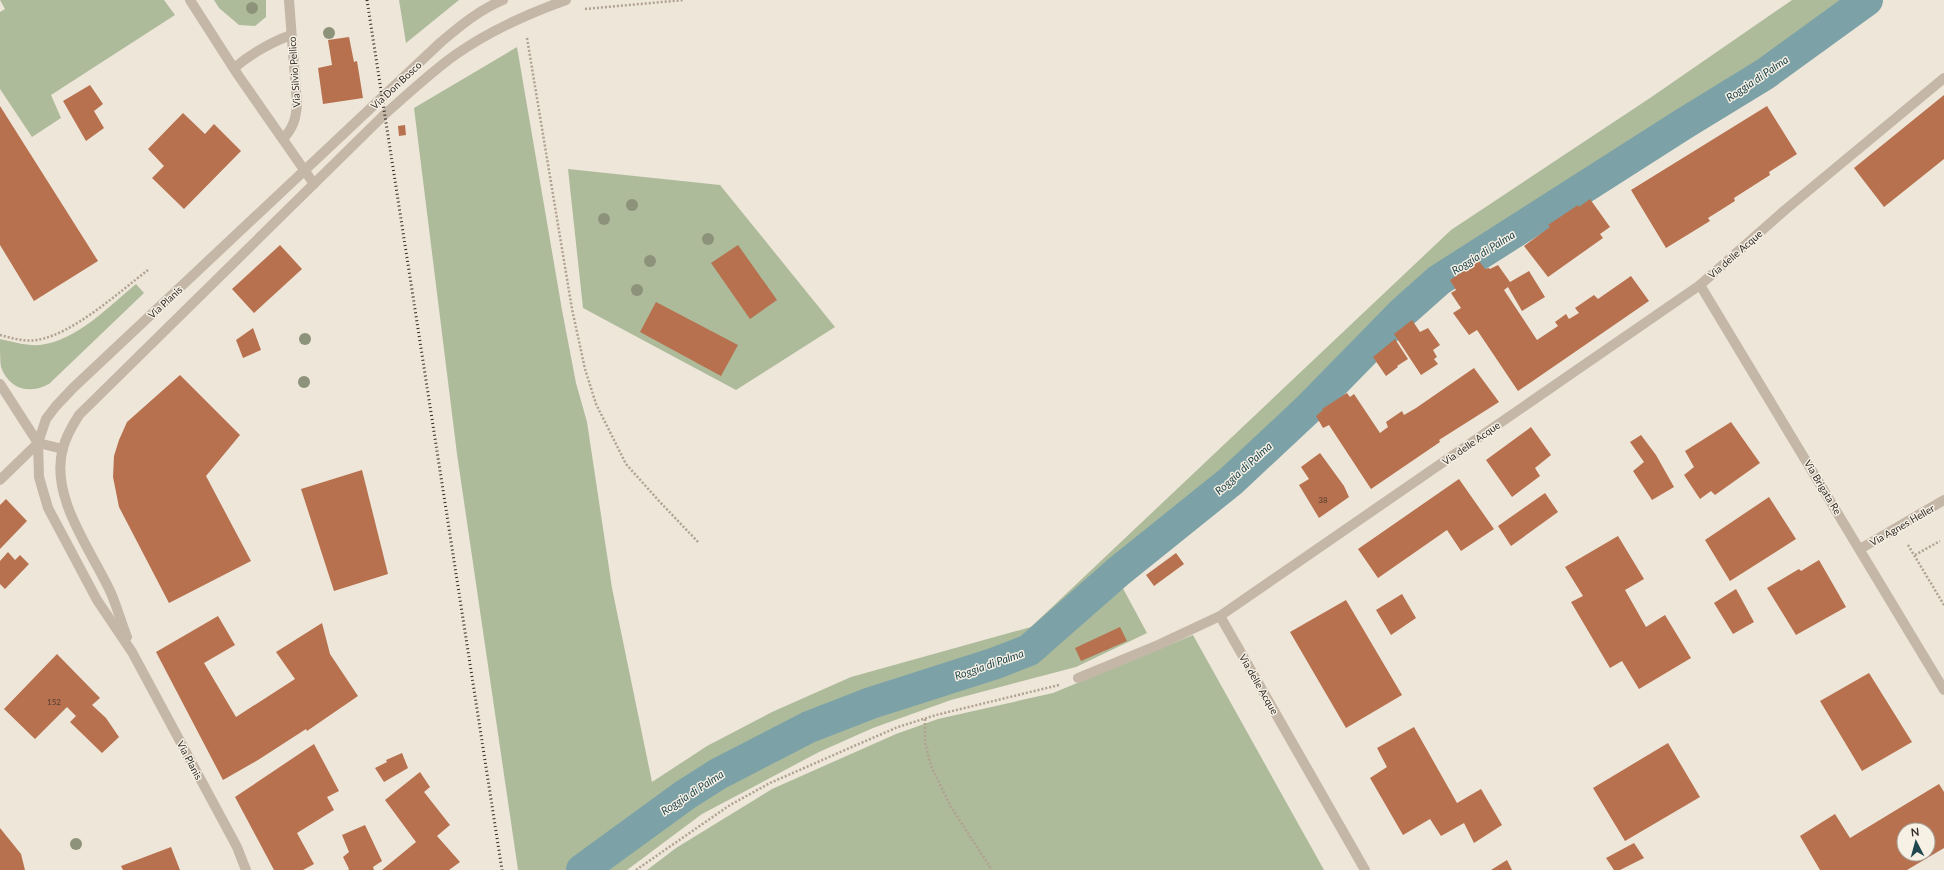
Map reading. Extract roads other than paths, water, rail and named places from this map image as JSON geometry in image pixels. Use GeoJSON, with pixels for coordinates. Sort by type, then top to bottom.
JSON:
{"type":"FeatureCollection","features":[{"type":"Feature","properties":{"kind":"street"},"geometry":{"type":"LineString","coordinates":[[190,0],[234,68],[314,184]]}},
{"type":"Feature","properties":{"kind":"street","name":"Via Silvio Pellico"},"geometry":{"type":"LineString","coordinates":[[283,139],[291,131],[296,119],[297,104],[289,0]]}},
{"type":"Feature","properties":{"kind":"street","name":"Via Don Bosco"},"geometry":{"type":"LineString","coordinates":[[305,171],[441,42],[465,22],[491,5],[503,0]]}},
{"type":"Feature","properties":{"kind":"street","name":"Via Don Bosco"},"geometry":{"type":"LineString","coordinates":[[314,184],[385,114],[417,85],[456,54],[498,28],[566,0]]}},
{"type":"Feature","properties":{"kind":"street"},"geometry":{"type":"LineString","coordinates":[[234,68],[252,53],[266,45],[291,35]]}},
{"type":"Feature","properties":{"kind":"street","name":"Via delle Acque"},"geometry":{"type":"LineString","coordinates":[[1364,870],[1220,616],[1700,285],[1785,210],[1944,78]]}},
{"type":"Feature","properties":{"kind":"street","name":"Via Planis"},"geometry":{"type":"LineString","coordinates":[[246,870],[226,826],[132,652],[97,600],[48,508],[39,477],[38,443],[46,419],[60,401],[305,171]]}},
{"type":"Feature","properties":{"kind":"street","name":"Via Planis"},"geometry":{"type":"LineString","coordinates":[[132,652],[111,594],[72,517],[65,497],[62,478],[63,449],[70,431],[79,415],[94,398],[314,184]]}},
{"type":"Feature","properties":{"kind":"street","name":"Via Brigata Re"},"geometry":{"type":"LineString","coordinates":[[1700,285],[1944,690]]}},
{"type":"Feature","properties":{"kind":"street"},"geometry":{"type":"LineString","coordinates":[[0,384],[38,443],[63,449]]}},
{"type":"Feature","properties":{"kind":"street"},"geometry":{"type":"LineString","coordinates":[[0,480],[38,443]]}},
{"type":"Feature","properties":{"kind":"street","name":"Via Agnes Heller"},"geometry":{"type":"LineString","coordinates":[[1860,549],[1944,500]]}},
{"type":"Feature","properties":{"kind":"street"},"geometry":{"type":"LineString","coordinates":[[1078,678],[1158,645],[1220,616]]}},
{"type":"Feature","properties":{"kind":"waterway","name":"Roggia di Palma"},"geometry":{"type":"LineString","coordinates":[[582,870],[685,795],[718,774],[809,727],[871,703],[996,663],[1029,650],[1119,571],[1231,481],[1308,409],[1403,312],[1439,280],[1685,123],[1765,74],[1867,0]]}},
{"type":"Feature","properties":{"kind":"railway"},"geometry":{"type":"LineString","coordinates":[[367,0],[502,870]]}}]}
